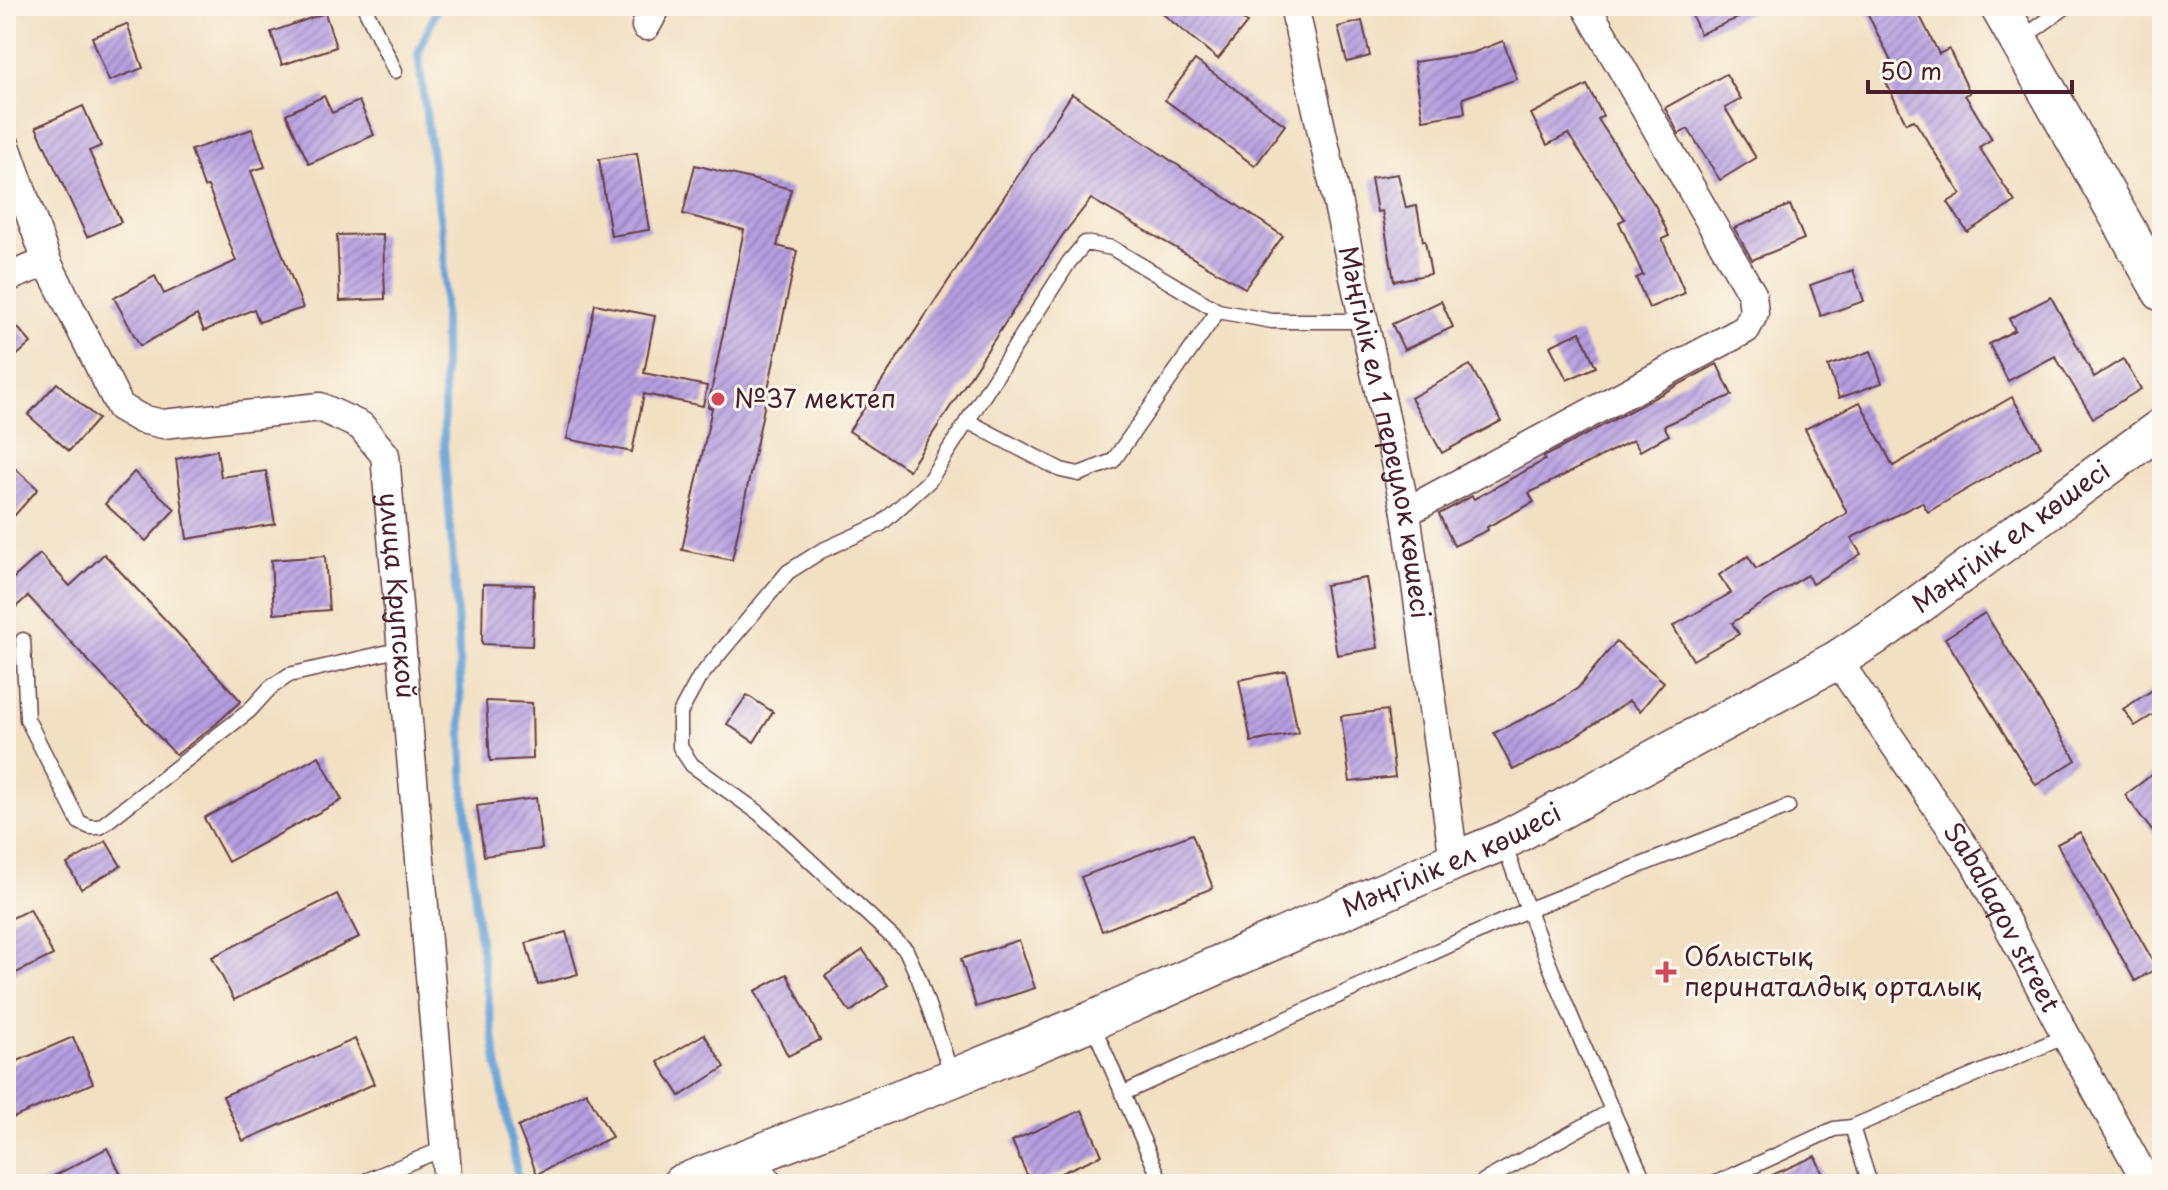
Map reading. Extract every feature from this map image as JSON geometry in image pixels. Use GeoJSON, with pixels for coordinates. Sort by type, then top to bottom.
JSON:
{"type":"FeatureCollection","features":[{"type":"Feature","properties":{"kind":"street","name":"Мәңгілік ел 1 переулок көшесі"},"geometry":{"type":"LineString","coordinates":[[1294,6],[1406,512],[1454,861]]}},
{"type":"Feature","properties":{"kind":"street"},"geometry":{"type":"LineString","coordinates":[[1406,512],[1746,329],[1754,313],[1752,294],[1586,6]]}},
{"type":"Feature","properties":{"kind":"street"},"geometry":{"type":"LineString","coordinates":[[1999,6],[2162,292]]}},
{"type":"Feature","properties":{"kind":"street","name":"улица Крупской"},"geometry":{"type":"LineString","coordinates":[[6,146],[47,262],[120,407],[141,419],[163,424],[320,407],[361,426],[385,455],[448,1184]]}},
{"type":"Feature","properties":{"kind":"street"},"geometry":{"type":"LineString","coordinates":[[6,278],[47,262]]}},
{"type":"Feature","properties":{"kind":"street","name":"Мәңгілік ел көшесі"},"geometry":{"type":"LineString","coordinates":[[681,1184],[760,1170],[953,1078],[1503,841],[1837,660],[1888,627],[2162,427]]}},
{"type":"Feature","properties":{"kind":"street","name":"Sabalaqov street"},"geometry":{"type":"LineString","coordinates":[[1837,660],[1974,861],[2148,1184]]}},
{"type":"Feature","properties":{"kind":"lane"},"geometry":{"type":"LineString","coordinates":[[364,6],[395,71]]}},
{"type":"Feature","properties":{"kind":"lane"},"geometry":{"type":"LineString","coordinates":[[2019,41],[2067,6]]}},
{"type":"Feature","properties":{"kind":"lane"},"geometry":{"type":"LineString","coordinates":[[953,1078],[906,950],[759,813],[692,765],[680,747],[680,713],[699,678],[788,572],[821,551],[881,524],[929,481],[1069,262],[1085,243],[1112,248],[1218,311],[1272,321],[1364,321]]}},
{"type":"Feature","properties":{"kind":"lane"},"geometry":{"type":"LineString","coordinates":[[967,421],[1061,470],[1079,474],[1113,461],[1218,311]]}},
{"type":"Feature","properties":{"kind":"lane"},"geometry":{"type":"LineString","coordinates":[[23,640],[27,719],[79,822],[90,827],[100,827],[249,711],[270,688],[289,675],[402,649]]}},
{"type":"Feature","properties":{"kind":"lane"},"geometry":{"type":"LineString","coordinates":[[1124,1093],[1527,910],[1788,807]]}},
{"type":"Feature","properties":{"kind":"lane"},"geometry":{"type":"LineString","coordinates":[[1503,841],[1527,910],[1646,1184]]}},
{"type":"Feature","properties":{"kind":"lane"},"geometry":{"type":"LineString","coordinates":[[1091,1021],[1162,1184]]}},
{"type":"Feature","properties":{"kind":"lane"},"geometry":{"type":"LineString","coordinates":[[1714,1184],[1834,1129],[1852,1127],[2066,1036]]}},
{"type":"Feature","properties":{"kind":"lane"},"geometry":{"type":"LineString","coordinates":[[1482,1183],[1613,1110]]}},
{"type":"Feature","properties":{"kind":"lane"},"geometry":{"type":"LineString","coordinates":[[1852,1127],[1870,1184]]}},
{"type":"Feature","properties":{"kind":"lane"},"geometry":{"type":"LineString","coordinates":[[358,1184],[445,1148]]}},
{"type":"Feature","properties":{"kind":"building"},"geometry":{"type":"Polygon","coordinates":[[[1153,6],[1226,6],[1247,23],[1218,59],[1153,6]]]}},
{"type":"Feature","properties":{"kind":"building"},"geometry":{"type":"Polygon","coordinates":[[[1688,6],[1766,6],[1700,34],[1688,6]]]}},
{"type":"Feature","properties":{"kind":"building"},"geometry":{"type":"Polygon","coordinates":[[[1864,6],[1915,6],[1939,54],[1949,49],[1970,93],[1965,95],[1992,139],[1979,147],[2015,202],[1967,232],[1948,202],[1961,194],[1914,120],[1906,123],[1885,80],[1897,74],[1864,6]]]}},
{"type":"Feature","properties":{"kind":"building"},"geometry":{"type":"Polygon","coordinates":[[[325,13],[336,47],[282,65],[271,32],[325,13]]]}},
{"type":"Feature","properties":{"kind":"building"},"geometry":{"type":"Polygon","coordinates":[[[1362,21],[1370,56],[1347,62],[1338,27],[1362,21]]]}},
{"type":"Feature","properties":{"kind":"building"},"geometry":{"type":"Polygon","coordinates":[[[127,24],[143,68],[109,81],[92,37],[127,24]]]}},
{"type":"Feature","properties":{"kind":"building"},"geometry":{"type":"Polygon","coordinates":[[[1503,41],[1517,79],[1463,98],[1465,113],[1423,120],[1414,62],[1472,53],[1503,41]]]}},
{"type":"Feature","properties":{"kind":"building"},"geometry":{"type":"Polygon","coordinates":[[[1195,60],[1285,125],[1255,166],[1165,100],[1195,60]]]}},
{"type":"Feature","properties":{"kind":"building"},"geometry":{"type":"Polygon","coordinates":[[[1726,74],[1741,99],[1725,108],[1756,158],[1720,180],[1688,129],[1679,134],[1665,108],[1726,74]]]}},
{"type":"Feature","properties":{"kind":"building"},"geometry":{"type":"Polygon","coordinates":[[[1587,85],[1603,116],[1598,119],[1656,207],[1669,236],[1662,239],[1685,293],[1649,308],[1636,278],[1643,275],[1619,222],[1625,219],[1568,134],[1547,145],[1531,114],[1587,85]]]}},
{"type":"Feature","properties":{"kind":"building"},"geometry":{"type":"Polygon","coordinates":[[[1072,94],[1283,236],[1245,288],[1091,199],[1062,236],[909,470],[849,431],[1072,94]]]}},
{"type":"Feature","properties":{"kind":"building"},"geometry":{"type":"Polygon","coordinates":[[[324,96],[332,113],[359,101],[374,135],[309,164],[286,114],[324,96]]]}},
{"type":"Feature","properties":{"kind":"building"},"geometry":{"type":"Polygon","coordinates":[[[83,106],[101,146],[89,151],[121,222],[87,237],[36,127],[83,106]]]}},
{"type":"Feature","properties":{"kind":"building"},"geometry":{"type":"Polygon","coordinates":[[[252,129],[265,167],[251,171],[303,308],[259,322],[254,309],[204,331],[197,315],[140,346],[114,298],[155,276],[164,294],[236,261],[191,150],[252,129]]]}},
{"type":"Feature","properties":{"kind":"building"},"geometry":{"type":"Polygon","coordinates":[[[637,153],[649,230],[611,236],[599,159],[637,153]]]}},
{"type":"Feature","properties":{"kind":"building","name":"№37 мектеп"},"geometry":{"type":"Polygon","coordinates":[[[695,165],[791,189],[777,246],[797,251],[732,560],[682,550],[712,408],[708,407],[744,230],[683,214],[695,165]]]}},
{"type":"Feature","properties":{"kind":"building"},"geometry":{"type":"Polygon","coordinates":[[[1398,174],[1406,208],[1417,206],[1431,274],[1394,281],[1382,211],[1377,212],[1371,178],[1398,174]]]}},
{"type":"Feature","properties":{"kind":"building"},"geometry":{"type":"Polygon","coordinates":[[[1790,205],[1804,239],[1752,260],[1734,228],[1790,205]]]}},
{"type":"Feature","properties":{"kind":"building"},"geometry":{"type":"Polygon","coordinates":[[[383,234],[385,299],[340,301],[337,235],[383,234]]]}},
{"type":"Feature","properties":{"kind":"building"},"geometry":{"type":"Polygon","coordinates":[[[1853,270],[1864,301],[1821,316],[1810,285],[1853,270]]]}},
{"type":"Feature","properties":{"kind":"building"},"geometry":{"type":"Polygon","coordinates":[[[2051,297],[2094,377],[2123,359],[2141,389],[2093,418],[2055,356],[2008,381],[1989,344],[2015,330],[2009,319],[2051,297]]]}},
{"type":"Feature","properties":{"kind":"building"},"geometry":{"type":"Polygon","coordinates":[[[1441,301],[1453,327],[1404,350],[1392,324],[1441,301]]]}},
{"type":"Feature","properties":{"kind":"building"},"geometry":{"type":"Polygon","coordinates":[[[595,304],[655,316],[644,373],[707,386],[703,406],[644,394],[632,452],[567,439],[595,304]]]}},
{"type":"Feature","properties":{"kind":"building"},"geometry":{"type":"Polygon","coordinates":[[[6,314],[31,343],[6,365],[6,314]]]}},
{"type":"Feature","properties":{"kind":"building"},"geometry":{"type":"Polygon","coordinates":[[[1580,332],[1596,367],[1567,380],[1550,346],[1580,332]]]}},
{"type":"Feature","properties":{"kind":"building"},"geometry":{"type":"Polygon","coordinates":[[[1871,351],[1882,383],[1839,398],[1828,366],[1871,351]]]}},
{"type":"Feature","properties":{"kind":"building"},"geometry":{"type":"Polygon","coordinates":[[[1717,364],[1732,395],[1664,426],[1669,435],[1640,451],[1633,440],[1529,493],[1534,502],[1454,546],[1439,514],[1472,496],[1474,499],[1545,460],[1544,457],[1717,364]]]}},
{"type":"Feature","properties":{"kind":"building"},"geometry":{"type":"Polygon","coordinates":[[[1470,365],[1501,421],[1442,453],[1411,398],[1470,365]]]}},
{"type":"Feature","properties":{"kind":"building"},"geometry":{"type":"Polygon","coordinates":[[[57,383],[98,419],[69,451],[28,415],[57,383]]]}},
{"type":"Feature","properties":{"kind":"building"},"geometry":{"type":"Polygon","coordinates":[[[2012,397],[2041,446],[1928,512],[1922,502],[1851,538],[1861,554],[1812,584],[1807,575],[1732,623],[1739,634],[1693,660],[1673,626],[1731,593],[1719,575],[1748,556],[1756,569],[1847,513],[1805,429],[1860,402],[1893,466],[2012,397]]]}},
{"type":"Feature","properties":{"kind":"building"},"geometry":{"type":"Polygon","coordinates":[[[217,450],[221,477],[266,471],[275,524],[187,539],[176,459],[217,450]]]}},
{"type":"Feature","properties":{"kind":"building"},"geometry":{"type":"Polygon","coordinates":[[[6,460],[38,489],[6,525],[6,460]]]}},
{"type":"Feature","properties":{"kind":"building"},"geometry":{"type":"Polygon","coordinates":[[[134,472],[175,509],[146,541],[105,504],[134,472]]]}},
{"type":"Feature","properties":{"kind":"building"},"geometry":{"type":"Polygon","coordinates":[[[40,554],[70,586],[104,554],[241,701],[176,755],[28,596],[6,616],[6,585],[40,554]]]}},
{"type":"Feature","properties":{"kind":"building"},"geometry":{"type":"Polygon","coordinates":[[[325,556],[329,610],[274,614],[271,560],[325,556]]]}},
{"type":"Feature","properties":{"kind":"building"},"geometry":{"type":"Polygon","coordinates":[[[1366,578],[1378,648],[1337,655],[1325,585],[1366,578]]]}},
{"type":"Feature","properties":{"kind":"building"},"geometry":{"type":"Polygon","coordinates":[[[483,584],[534,585],[532,646],[482,644],[483,584]]]}},
{"type":"Feature","properties":{"kind":"building"},"geometry":{"type":"Polygon","coordinates":[[[1985,613],[2076,760],[2036,785],[1945,638],[1985,613]]]}},
{"type":"Feature","properties":{"kind":"building"},"geometry":{"type":"Polygon","coordinates":[[[1616,642],[1664,682],[1640,711],[1629,701],[1562,745],[1513,770],[1494,733],[1557,702],[1578,688],[1616,642]]]}},
{"type":"Feature","properties":{"kind":"building"},"geometry":{"type":"Polygon","coordinates":[[[1286,671],[1298,733],[1251,742],[1239,680],[1286,671]]]}},
{"type":"Feature","properties":{"kind":"building"},"geometry":{"type":"Polygon","coordinates":[[[2162,684],[2162,709],[2135,726],[2123,709],[2162,684]]]}},
{"type":"Feature","properties":{"kind":"building"},"geometry":{"type":"Polygon","coordinates":[[[747,695],[773,712],[754,742],[727,724],[747,695]]]}},
{"type":"Feature","properties":{"kind":"building"},"geometry":{"type":"Polygon","coordinates":[[[486,701],[532,703],[533,759],[490,761],[486,701]]]}},
{"type":"Feature","properties":{"kind":"building"},"geometry":{"type":"Polygon","coordinates":[[[1387,710],[1395,777],[1350,782],[1341,716],[1387,710]]]}},
{"type":"Feature","properties":{"kind":"building"},"geometry":{"type":"Polygon","coordinates":[[[319,756],[342,800],[228,862],[204,818],[319,756]]]}},
{"type":"Feature","properties":{"kind":"building"},"geometry":{"type":"Polygon","coordinates":[[[2162,767],[2162,844],[2125,795],[2162,767]]]}},
{"type":"Feature","properties":{"kind":"building"},"geometry":{"type":"Polygon","coordinates":[[[536,798],[542,849],[484,856],[477,806],[536,798]]]}},
{"type":"Feature","properties":{"kind":"building"},"geometry":{"type":"Polygon","coordinates":[[[2080,832],[2157,968],[2135,981],[2057,844],[2080,832]]]}},
{"type":"Feature","properties":{"kind":"building"},"geometry":{"type":"Polygon","coordinates":[[[1192,834],[1213,888],[1102,931],[1081,877],[1192,834]]]}},
{"type":"Feature","properties":{"kind":"building"},"geometry":{"type":"Polygon","coordinates":[[[106,841],[121,866],[81,889],[67,864],[106,841]]]}},
{"type":"Feature","properties":{"kind":"building"},"geometry":{"type":"Polygon","coordinates":[[[337,894],[359,937],[234,1000],[212,957],[337,894]]]}},
{"type":"Feature","properties":{"kind":"building"},"geometry":{"type":"Polygon","coordinates":[[[30,909],[53,955],[6,978],[6,921],[30,909]]]}},
{"type":"Feature","properties":{"kind":"building"},"geometry":{"type":"Polygon","coordinates":[[[566,932],[578,974],[538,985],[526,943],[566,932]]]}},
{"type":"Feature","properties":{"kind":"building"},"geometry":{"type":"Polygon","coordinates":[[[1019,940],[1035,988],[976,1007],[961,959],[1019,940]]]}},
{"type":"Feature","properties":{"kind":"building"},"geometry":{"type":"Polygon","coordinates":[[[863,950],[888,985],[850,1012],[825,976],[863,950]]]}},
{"type":"Feature","properties":{"kind":"building"},"geometry":{"type":"Polygon","coordinates":[[[787,974],[820,1040],[788,1056],[755,991],[787,974]]]}},
{"type":"Feature","properties":{"kind":"building"},"geometry":{"type":"Polygon","coordinates":[[[704,1034],[725,1067],[680,1096],[658,1062],[704,1034]]]}},
{"type":"Feature","properties":{"kind":"building"},"geometry":{"type":"Polygon","coordinates":[[[73,1037],[93,1083],[6,1121],[6,1066],[73,1037]]]}},
{"type":"Feature","properties":{"kind":"building"},"geometry":{"type":"Polygon","coordinates":[[[355,1039],[374,1084],[243,1141],[223,1096],[355,1039]]]}},
{"type":"Feature","properties":{"kind":"building"},"geometry":{"type":"Polygon","coordinates":[[[586,1092],[612,1137],[537,1174],[518,1127],[586,1092]]]}},
{"type":"Feature","properties":{"kind":"building"},"geometry":{"type":"Polygon","coordinates":[[[1082,1110],[1102,1155],[1031,1184],[1012,1141],[1082,1110]]]}},
{"type":"Feature","properties":{"kind":"building"},"geometry":{"type":"Polygon","coordinates":[[[107,1148],[126,1184],[39,1184],[107,1148]]]}},
{"type":"Feature","properties":{"kind":"building"},"geometry":{"type":"Polygon","coordinates":[[[1815,1156],[1827,1184],[1752,1184],[1815,1156]]]}},
{"type":"Feature","properties":{"kind":"waterway"},"geometry":{"type":"LineString","coordinates":[[438,6],[418,54],[444,245],[444,446],[458,627],[464,790],[477,919],[497,1062],[519,1184]]}},
{"type":"Feature","properties":{"kind":"place","name":"№37 мектеп"},"geometry":{"type":"Point","coordinates":[718,399]}},
{"type":"Feature","properties":{"kind":"place","name":"Облыстық перинаталдық орталық"},"geometry":{"type":"Point","coordinates":[1666,972]}}]}
